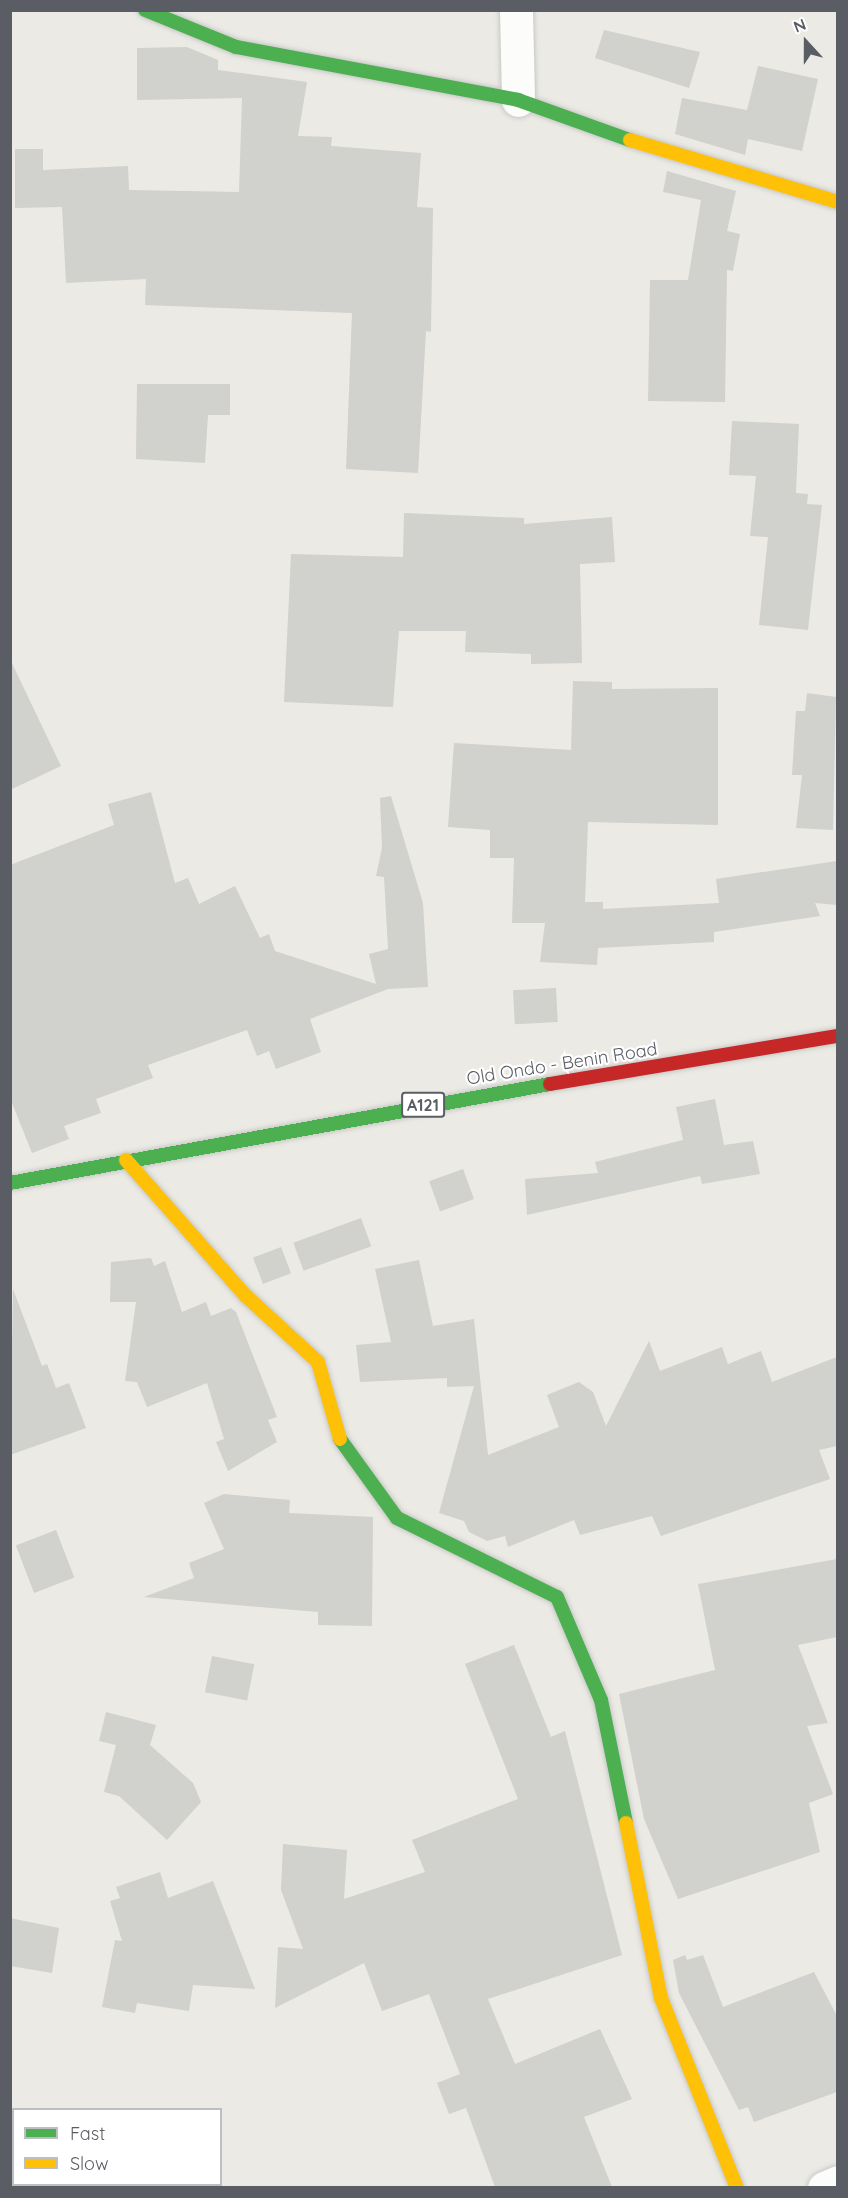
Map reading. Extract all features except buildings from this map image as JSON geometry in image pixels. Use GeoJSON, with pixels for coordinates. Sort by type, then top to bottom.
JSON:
{"type":"FeatureCollection","features":[{"type":"Feature","properties":{"kind":"street"},"geometry":{"type":"LineString","coordinates":[[145,10],[236,46],[518,100],[589,129],[837,202]]}},
{"type":"Feature","properties":{"kind":"street"},"geometry":{"type":"LineString","coordinates":[[516,10],[518,100]]}},
{"type":"Feature","properties":{"kind":"street","name":"Old Ondo - Benin Road"},"geometry":{"type":"LineString","coordinates":[[10,1184],[126,1160],[837,1036]]}},
{"type":"Feature","properties":{"kind":"street"},"geometry":{"type":"LineString","coordinates":[[126,1160],[246,1296],[318,1362],[336,1434],[397,1518],[557,1597],[601,1700],[660,1998],[737,2187]]}},
{"type":"Feature","properties":{"kind":"street"},"geometry":{"type":"LineString","coordinates":[[824,2187],[837,2182]]}},
{"type":"Feature","properties":{"kind":"traffic: fast"},"geometry":{"type":"LineString","coordinates":[[145,10],[236,47],[518,100],[630,140]]}},
{"type":"Feature","properties":{"kind":"traffic: fast"},"geometry":{"type":"LineString","coordinates":[[10,1183],[550,1084]]}},
{"type":"Feature","properties":{"kind":"traffic: fast"},"geometry":{"type":"LineString","coordinates":[[340,1439],[397,1518],[557,1597],[601,1700],[626,1823]]}},
{"type":"Feature","properties":{"kind":"traffic: slow"},"geometry":{"type":"LineString","coordinates":[[630,140],[838,202]]}},
{"type":"Feature","properties":{"kind":"traffic: slow"},"geometry":{"type":"LineString","coordinates":[[126,1160],[246,1296],[318,1362],[340,1439]]}},
{"type":"Feature","properties":{"kind":"traffic: slow"},"geometry":{"type":"LineString","coordinates":[[626,1823],[661,1998],[737,2188]]}},
{"type":"Feature","properties":{"kind":"traffic: jam"},"geometry":{"type":"LineString","coordinates":[[550,1084],[838,1036]]}}]}
